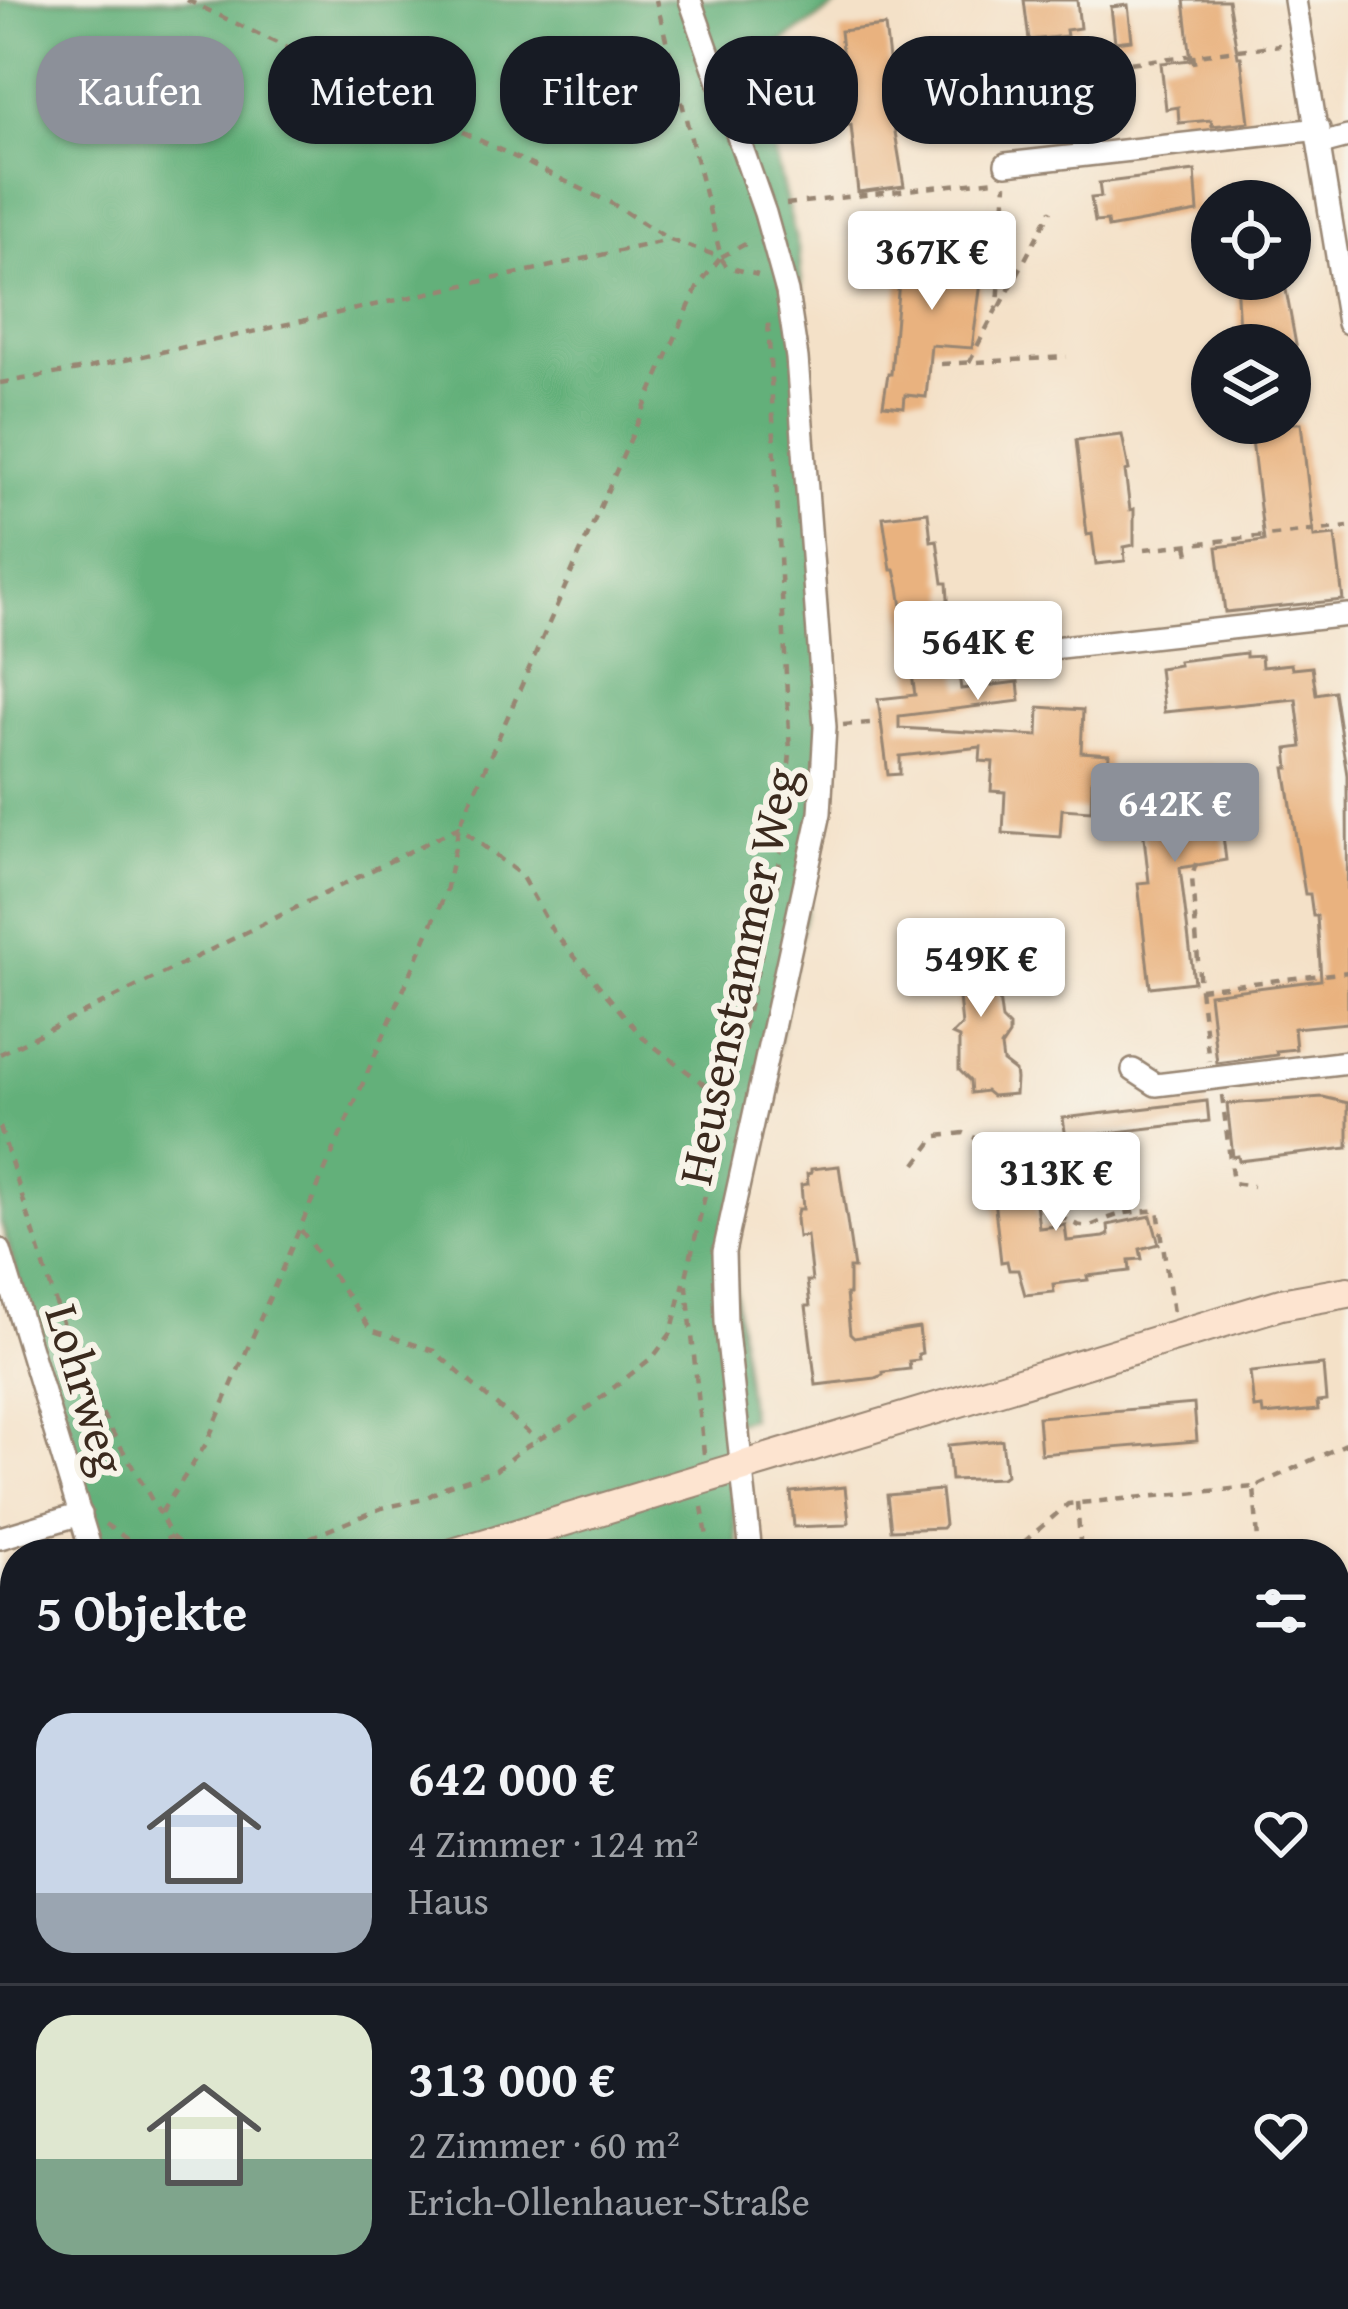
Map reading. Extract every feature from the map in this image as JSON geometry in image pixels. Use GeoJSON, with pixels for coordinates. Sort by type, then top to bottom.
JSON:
{"type":"FeatureCollection","features":[{"type":"Feature","properties":{"kind":"street","name":"Heusenstammer Weg"},"geometry":{"type":"LineString","coordinates":[[690,0],[783,271],[797,358],[825,727],[820,813],[724,1252],[726,1322],[750,1539]]}},
{"type":"Feature","properties":{"kind":"street"},"geometry":{"type":"LineString","coordinates":[[1295,0],[1348,323]]}},
{"type":"Feature","properties":{"kind":"street"},"geometry":{"type":"LineString","coordinates":[[1006,164],[1348,137]]}},
{"type":"Feature","properties":{"kind":"street"},"geometry":{"type":"LineString","coordinates":[[981,656],[1348,615]]}},
{"type":"Feature","properties":{"kind":"street"},"geometry":{"type":"LineString","coordinates":[[1132,1070],[1156,1085],[1348,1062]]}},
{"type":"Feature","properties":{"kind":"street","name":"Lohrweg"},"geometry":{"type":"LineString","coordinates":[[0,1250],[88,1539]]}},
{"type":"Feature","properties":{"kind":"street"},"geometry":{"type":"LineString","coordinates":[[1291,1301],[1348,1275]]}},
{"type":"Feature","properties":{"kind":"street"},"geometry":{"type":"LineString","coordinates":[[501,1539],[1291,1301],[1348,1292]]}},
{"type":"Feature","properties":{"kind":"street"},"geometry":{"type":"LineString","coordinates":[[0,1538],[81,1514]]}},
{"type":"Feature","properties":{"kind":"path"},"geometry":{"type":"LineString","coordinates":[[187,0],[610,203],[670,240],[721,257]]}},
{"type":"Feature","properties":{"kind":"path"},"geometry":{"type":"LineString","coordinates":[[656,0],[721,257],[728,267],[759,275],[763,292]]}},
{"type":"Feature","properties":{"kind":"path"},"geometry":{"type":"LineString","coordinates":[[1136,62],[1303,42]]}},
{"type":"Feature","properties":{"kind":"path"},"geometry":{"type":"LineString","coordinates":[[1252,48],[1253,59]]}},
{"type":"Feature","properties":{"kind":"path"},"geometry":{"type":"LineString","coordinates":[[1193,55],[1195,68]]}},
{"type":"Feature","properties":{"kind":"path"},"geometry":{"type":"LineString","coordinates":[[1103,144],[1104,154]]}},
{"type":"Feature","properties":{"kind":"path"},"geometry":{"type":"LineString","coordinates":[[160,1514],[206,1444],[300,1230],[446,892],[459,827],[698,286],[721,257],[754,239],[772,206],[1006,179],[995,317]]}},
{"type":"Feature","properties":{"kind":"path"},"geometry":{"type":"LineString","coordinates":[[969,362],[1051,210]]}},
{"type":"Feature","properties":{"kind":"path"},"geometry":{"type":"LineString","coordinates":[[0,383],[670,240]]}},
{"type":"Feature","properties":{"kind":"path"},"geometry":{"type":"LineString","coordinates":[[304,1539],[496,1469],[571,1421],[665,1344],[686,1277],[777,886],[790,753],[790,692],[767,309]]}},
{"type":"Feature","properties":{"kind":"path"},"geometry":{"type":"LineString","coordinates":[[941,364],[1067,357]]}},
{"type":"Feature","properties":{"kind":"path"},"geometry":{"type":"LineString","coordinates":[[1145,550],[1348,526]]}},
{"type":"Feature","properties":{"kind":"path"},"geometry":{"type":"LineString","coordinates":[[1305,531],[1307,542]]}},
{"type":"Feature","properties":{"kind":"path"},"geometry":{"type":"LineString","coordinates":[[1245,538],[1247,548]]}},
{"type":"Feature","properties":{"kind":"path"},"geometry":{"type":"LineString","coordinates":[[1187,545],[1190,560]]}},
{"type":"Feature","properties":{"kind":"path"},"geometry":{"type":"LineString","coordinates":[[825,727],[882,722]]}},
{"type":"Feature","properties":{"kind":"path"},"geometry":{"type":"LineString","coordinates":[[0,1054],[459,827]]}},
{"type":"Feature","properties":{"kind":"path"},"geometry":{"type":"LineString","coordinates":[[459,827],[520,875],[552,930],[643,1038],[726,1101]]}},
{"type":"Feature","properties":{"kind":"path"},"geometry":{"type":"LineString","coordinates":[[1196,863],[1192,877],[1200,989],[1233,1183],[1253,1186]]}},
{"type":"Feature","properties":{"kind":"path"},"geometry":{"type":"LineString","coordinates":[[1200,989],[1348,971]]}},
{"type":"Feature","properties":{"kind":"path"},"geometry":{"type":"LineString","coordinates":[[1299,977],[1300,988]]}},
{"type":"Feature","properties":{"kind":"path"},"geometry":{"type":"LineString","coordinates":[[1237,985],[1238,994]]}},
{"type":"Feature","properties":{"kind":"path"},"geometry":{"type":"LineString","coordinates":[[0,1127],[78,1373],[174,1539]]}},
{"type":"Feature","properties":{"kind":"path"},"geometry":{"type":"LineString","coordinates":[[916,1164],[937,1136],[964,1132],[997,1147],[1029,1143],[1054,1156],[1067,1154]]}},
{"type":"Feature","properties":{"kind":"path"},"geometry":{"type":"LineString","coordinates":[[1054,1156],[1062,1217],[1078,1227],[1101,1225],[1117,1215],[1158,1210],[1176,1335]]}},
{"type":"Feature","properties":{"kind":"path"},"geometry":{"type":"LineString","coordinates":[[300,1230],[371,1330],[434,1351],[537,1440]]}},
{"type":"Feature","properties":{"kind":"path"},"geometry":{"type":"LineString","coordinates":[[686,1277],[697,1412],[714,1494],[701,1508],[707,1539]]}},
{"type":"Feature","properties":{"kind":"path"},"geometry":{"type":"LineString","coordinates":[[1027,1539],[1068,1504],[1254,1486],[1348,1443]]}},
{"type":"Feature","properties":{"kind":"path"},"geometry":{"type":"LineString","coordinates":[[1254,1486],[1258,1539]]}},
{"type":"Feature","properties":{"kind":"path"},"geometry":{"type":"LineString","coordinates":[[1077,1502],[1080,1539]]}},
{"type":"Feature","properties":{"kind":"path"},"geometry":{"type":"LineString","coordinates":[[81,1514],[128,1539]]}},
{"type":"Feature","properties":{"kind":"path"},"geometry":{"type":"LineString","coordinates":[[167,1539],[171,1536]]}},
{"type":"Feature","properties":{"kind":"green space"},"geometry":{"type":"Polygon","coordinates":[[[0,0],[845,0],[791,36],[704,36],[704,144],[772,144],[799,253],[838,761],[738,1228],[736,1303],[750,1418],[725,1425],[737,1539],[97,1539],[0,1219],[0,0]]]}},
{"type":"Feature","properties":{"kind":"building"},"geometry":{"type":"Polygon","coordinates":[[[1024,0],[1077,0],[1080,28],[1066,30],[1067,36],[1028,36],[1024,0]]]}},
{"type":"Feature","properties":{"kind":"building"},"geometry":{"type":"Polygon","coordinates":[[[1184,0],[1228,0],[1249,122],[1179,123],[1178,107],[1166,109],[1161,63],[1191,60],[1184,0]]]}},
{"type":"Feature","properties":{"kind":"building"},"geometry":{"type":"Polygon","coordinates":[[[1128,5],[1132,36],[1114,36],[1111,7],[1128,5]]]}},
{"type":"Feature","properties":{"kind":"building"},"geometry":{"type":"Polygon","coordinates":[[[885,26],[882,144],[897,144],[904,186],[858,192],[853,144],[858,144],[858,36],[841,36],[840,31],[885,26]]]}},
{"type":"Feature","properties":{"kind":"building"},"geometry":{"type":"Polygon","coordinates":[[[1195,171],[1191,213],[1108,228],[1107,221],[1095,222],[1091,198],[1101,197],[1099,183],[1195,171]]]}},
{"type":"Feature","properties":{"kind":"building"},"geometry":{"type":"Polygon","coordinates":[[[950,243],[986,247],[972,348],[931,345],[926,397],[905,395],[904,407],[883,405],[891,374],[900,269],[894,269],[896,249],[950,253],[950,243]]]}},
{"type":"Feature","properties":{"kind":"building"},"geometry":{"type":"Polygon","coordinates":[[[1237,300],[1288,300],[1292,324],[1239,324],[1237,300]]]}},
{"type":"Feature","properties":{"kind":"building"},"geometry":{"type":"Polygon","coordinates":[[[1122,435],[1130,510],[1134,509],[1134,545],[1124,547],[1125,561],[1096,564],[1092,534],[1087,535],[1076,440],[1122,435]]]}},
{"type":"Feature","properties":{"kind":"building"},"geometry":{"type":"Polygon","coordinates":[[[1252,444],[1303,444],[1314,537],[1335,535],[1343,600],[1225,612],[1217,547],[1264,541],[1252,444]]]}},
{"type":"Feature","properties":{"kind":"building"},"geometry":{"type":"Polygon","coordinates":[[[928,512],[931,541],[937,540],[943,583],[947,583],[952,661],[957,660],[961,689],[1018,682],[1020,701],[899,716],[899,728],[1038,736],[1039,707],[1083,710],[1081,752],[1109,754],[1107,782],[1092,781],[1091,811],[1062,809],[1060,837],[1003,833],[1005,792],[991,791],[993,762],[980,761],[981,747],[900,756],[900,774],[888,775],[878,699],[915,695],[883,517],[928,512]]]}},
{"type":"Feature","properties":{"kind":"building"},"geometry":{"type":"Polygon","coordinates":[[[1246,653],[1246,657],[1261,656],[1262,667],[1312,667],[1316,694],[1334,691],[1347,775],[1348,1023],[1294,1028],[1296,1049],[1217,1063],[1209,994],[1321,980],[1317,916],[1313,916],[1310,894],[1305,894],[1285,768],[1289,768],[1287,749],[1302,747],[1296,699],[1164,712],[1159,668],[1179,665],[1178,661],[1246,653]]]}},
{"type":"Feature","properties":{"kind":"building"},"geometry":{"type":"Polygon","coordinates":[[[1214,765],[1226,860],[1180,868],[1194,982],[1150,987],[1138,883],[1149,882],[1138,782],[1197,775],[1196,767],[1214,765]]]}},
{"type":"Feature","properties":{"kind":"building"},"geometry":{"type":"Polygon","coordinates":[[[991,938],[1002,1020],[1009,1027],[1001,1047],[1003,1062],[1015,1071],[1016,1079],[1015,1094],[992,1096],[986,1091],[971,1093],[970,1081],[959,1070],[959,1038],[952,1035],[962,1025],[953,942],[991,938]]]}},
{"type":"Feature","properties":{"kind":"building"},"geometry":{"type":"Polygon","coordinates":[[[1323,1097],[1348,1103],[1348,1148],[1239,1161],[1238,1156],[1233,1157],[1227,1104],[1323,1097]]]}},
{"type":"Feature","properties":{"kind":"building"},"geometry":{"type":"Polygon","coordinates":[[[1207,1101],[1209,1121],[1066,1138],[1063,1118],[1207,1101]]]}},
{"type":"Feature","properties":{"kind":"building"},"geometry":{"type":"Polygon","coordinates":[[[1046,1154],[1050,1186],[1034,1187],[1039,1228],[1065,1225],[1067,1241],[1104,1237],[1109,1235],[1108,1225],[1151,1216],[1159,1244],[1140,1249],[1142,1259],[1129,1260],[1130,1271],[1087,1276],[1088,1280],[1053,1284],[1054,1292],[1025,1295],[1018,1270],[1009,1270],[1007,1261],[1001,1262],[992,1181],[998,1180],[997,1170],[1007,1169],[1005,1155],[1046,1154]]]}},
{"type":"Feature","properties":{"kind":"building"},"geometry":{"type":"Polygon","coordinates":[[[839,1166],[854,1268],[849,1268],[846,1294],[850,1334],[854,1338],[919,1328],[922,1353],[919,1360],[909,1361],[910,1369],[816,1385],[806,1306],[810,1306],[807,1281],[812,1281],[807,1236],[798,1237],[796,1219],[798,1209],[803,1209],[801,1185],[808,1184],[811,1169],[839,1166]]]}},
{"type":"Feature","properties":{"kind":"building"},"geometry":{"type":"Polygon","coordinates":[[[1323,1365],[1326,1401],[1317,1402],[1318,1410],[1263,1415],[1262,1407],[1254,1408],[1250,1372],[1323,1365]]]}},
{"type":"Feature","properties":{"kind":"building"},"geometry":{"type":"Polygon","coordinates":[[[1194,1404],[1197,1441],[1041,1454],[1038,1417],[1194,1404]]]}},
{"type":"Feature","properties":{"kind":"building"},"geometry":{"type":"Polygon","coordinates":[[[1002,1440],[1006,1475],[951,1480],[948,1445],[1002,1440]]]}},
{"type":"Feature","properties":{"kind":"building"},"geometry":{"type":"Polygon","coordinates":[[[845,1487],[849,1522],[794,1527],[791,1492],[845,1487]]]}},
{"type":"Feature","properties":{"kind":"building"},"geometry":{"type":"Polygon","coordinates":[[[941,1490],[942,1528],[891,1530],[887,1495],[941,1490]]]}}]}
